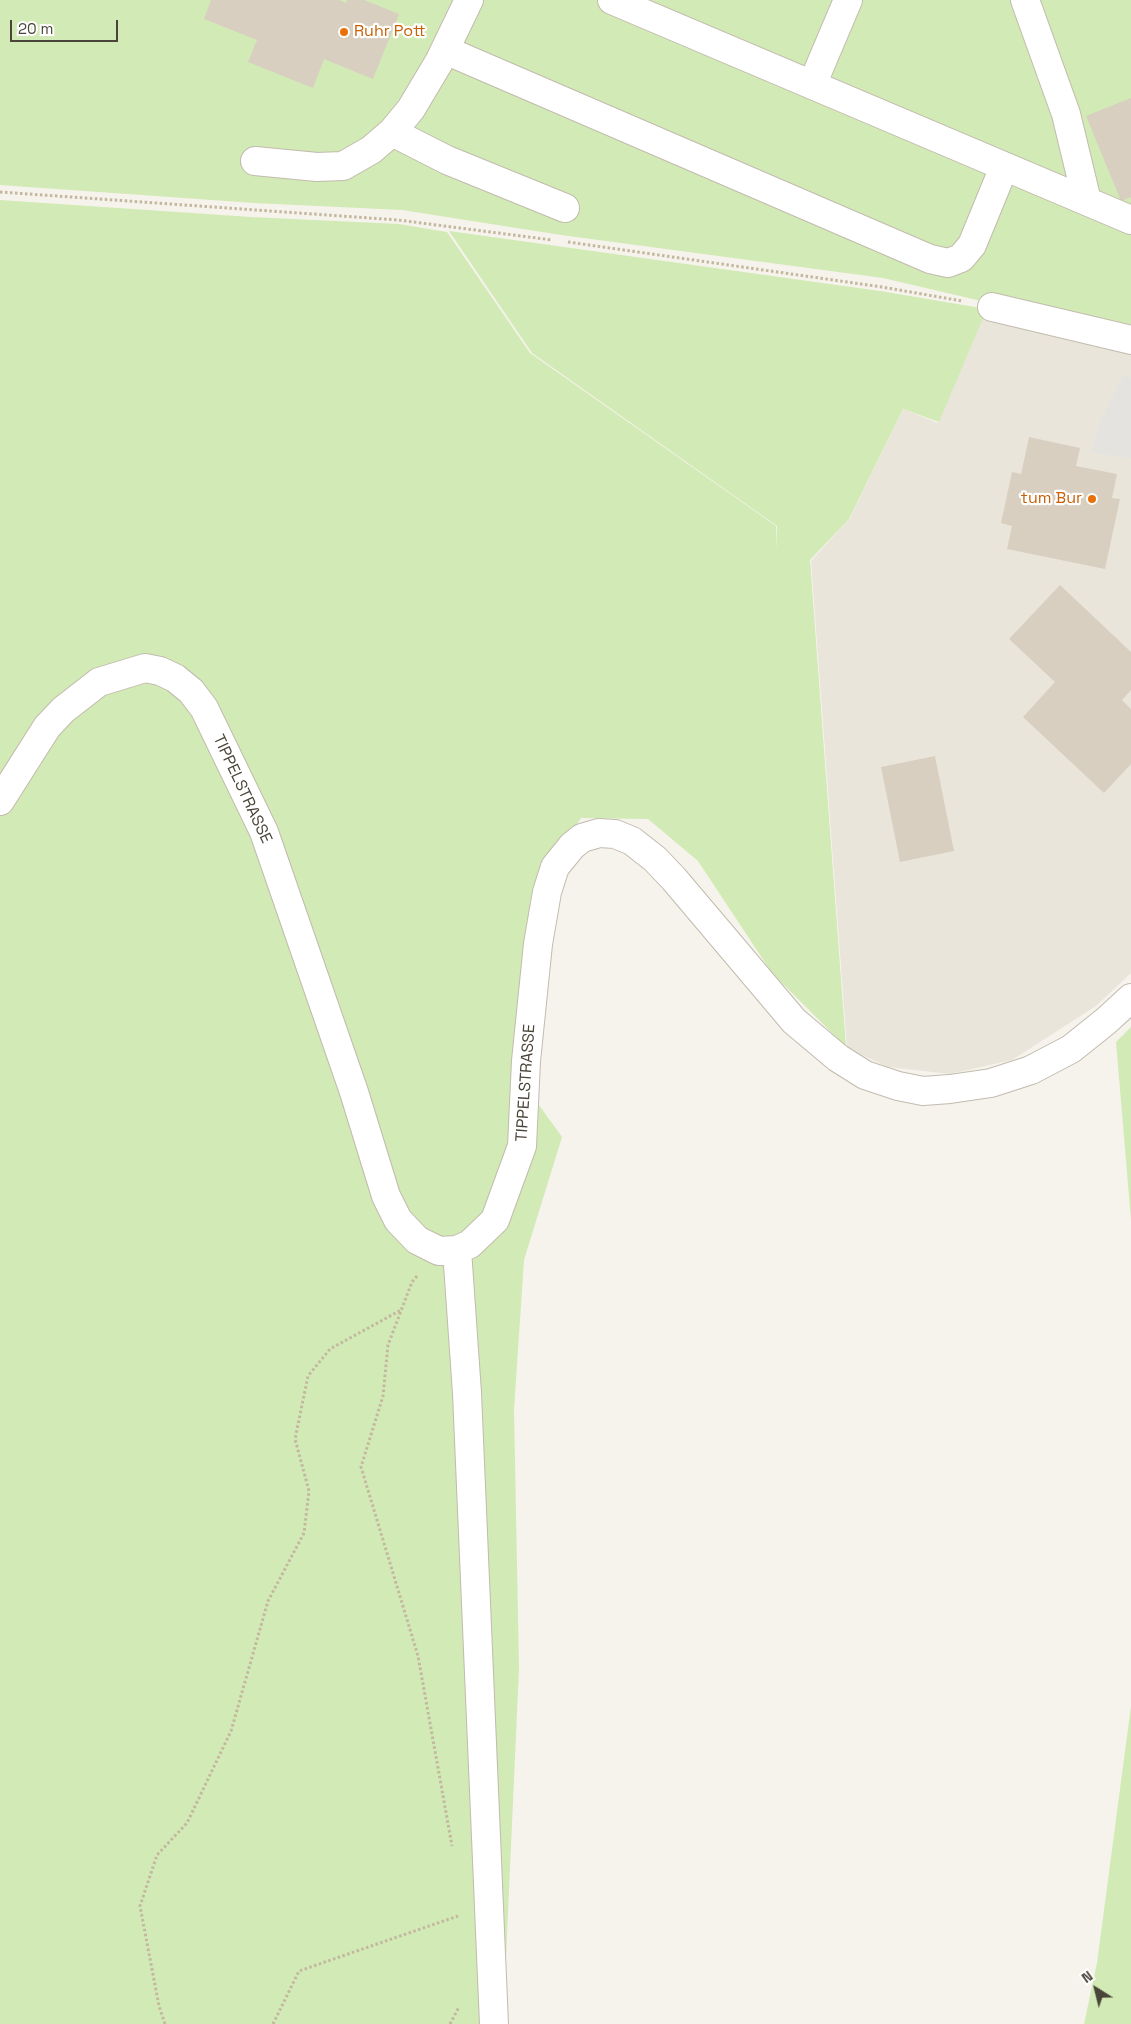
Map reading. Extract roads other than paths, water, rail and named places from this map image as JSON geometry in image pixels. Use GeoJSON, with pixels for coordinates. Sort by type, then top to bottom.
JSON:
{"type":"FeatureCollection","features":[{"type":"Feature","properties":{"kind":"street"},"geometry":{"type":"LineString","coordinates":[[255,161],[317,168],[343,166],[371,150],[392,132],[410,109],[445,50],[469,0]]}},
{"type":"Feature","properties":{"kind":"street"},"geometry":{"type":"LineString","coordinates":[[812,85],[848,0]]}},
{"type":"Feature","properties":{"kind":"street"},"geometry":{"type":"LineString","coordinates":[[1025,0],[1066,114],[1087,202]]}},
{"type":"Feature","properties":{"kind":"street"},"geometry":{"type":"LineString","coordinates":[[629,3],[812,85],[1131,220]]}},
{"type":"Feature","properties":{"kind":"street"},"geometry":{"type":"LineString","coordinates":[[445,50],[930,259],[948,262],[961,258],[972,244],[1004,166]]}},
{"type":"Feature","properties":{"kind":"street"},"geometry":{"type":"LineString","coordinates":[[392,132],[447,160],[565,208]]}},
{"type":"Feature","properties":{"kind":"street"},"geometry":{"type":"LineString","coordinates":[[992,307],[1131,340]]}},
{"type":"Feature","properties":{"kind":"street","name":"TIPPELSTRASSE"},"geometry":{"type":"LineString","coordinates":[[0,801],[47,727],[69,704],[99,682],[145,668],[160,671],[175,678],[191,691],[204,708],[264,832],[354,1092],[386,1196],[398,1220],[416,1240],[448,1250],[470,1244],[495,1220],[522,1146],[526,1061],[538,944],[547,892],[555,867],[572,846],[582,838],[598,832],[615,834],[632,841],[655,859],[794,1021],[838,1058],[865,1075],[898,1086],[923,1091],[950,1089],[991,1083],[1030,1070],[1071,1049],[1131,998]]}},
{"type":"Feature","properties":{"kind":"street"},"geometry":{"type":"LineString","coordinates":[[448,1250],[467,1403],[494,2024]]}},
{"type":"Feature","properties":{"kind":"place","name":"Ruhr Pott"},"geometry":{"type":"Point","coordinates":[344,32]}},
{"type":"Feature","properties":{"kind":"place","name":"tum Bur"},"geometry":{"type":"Point","coordinates":[1092,499]}}]}
